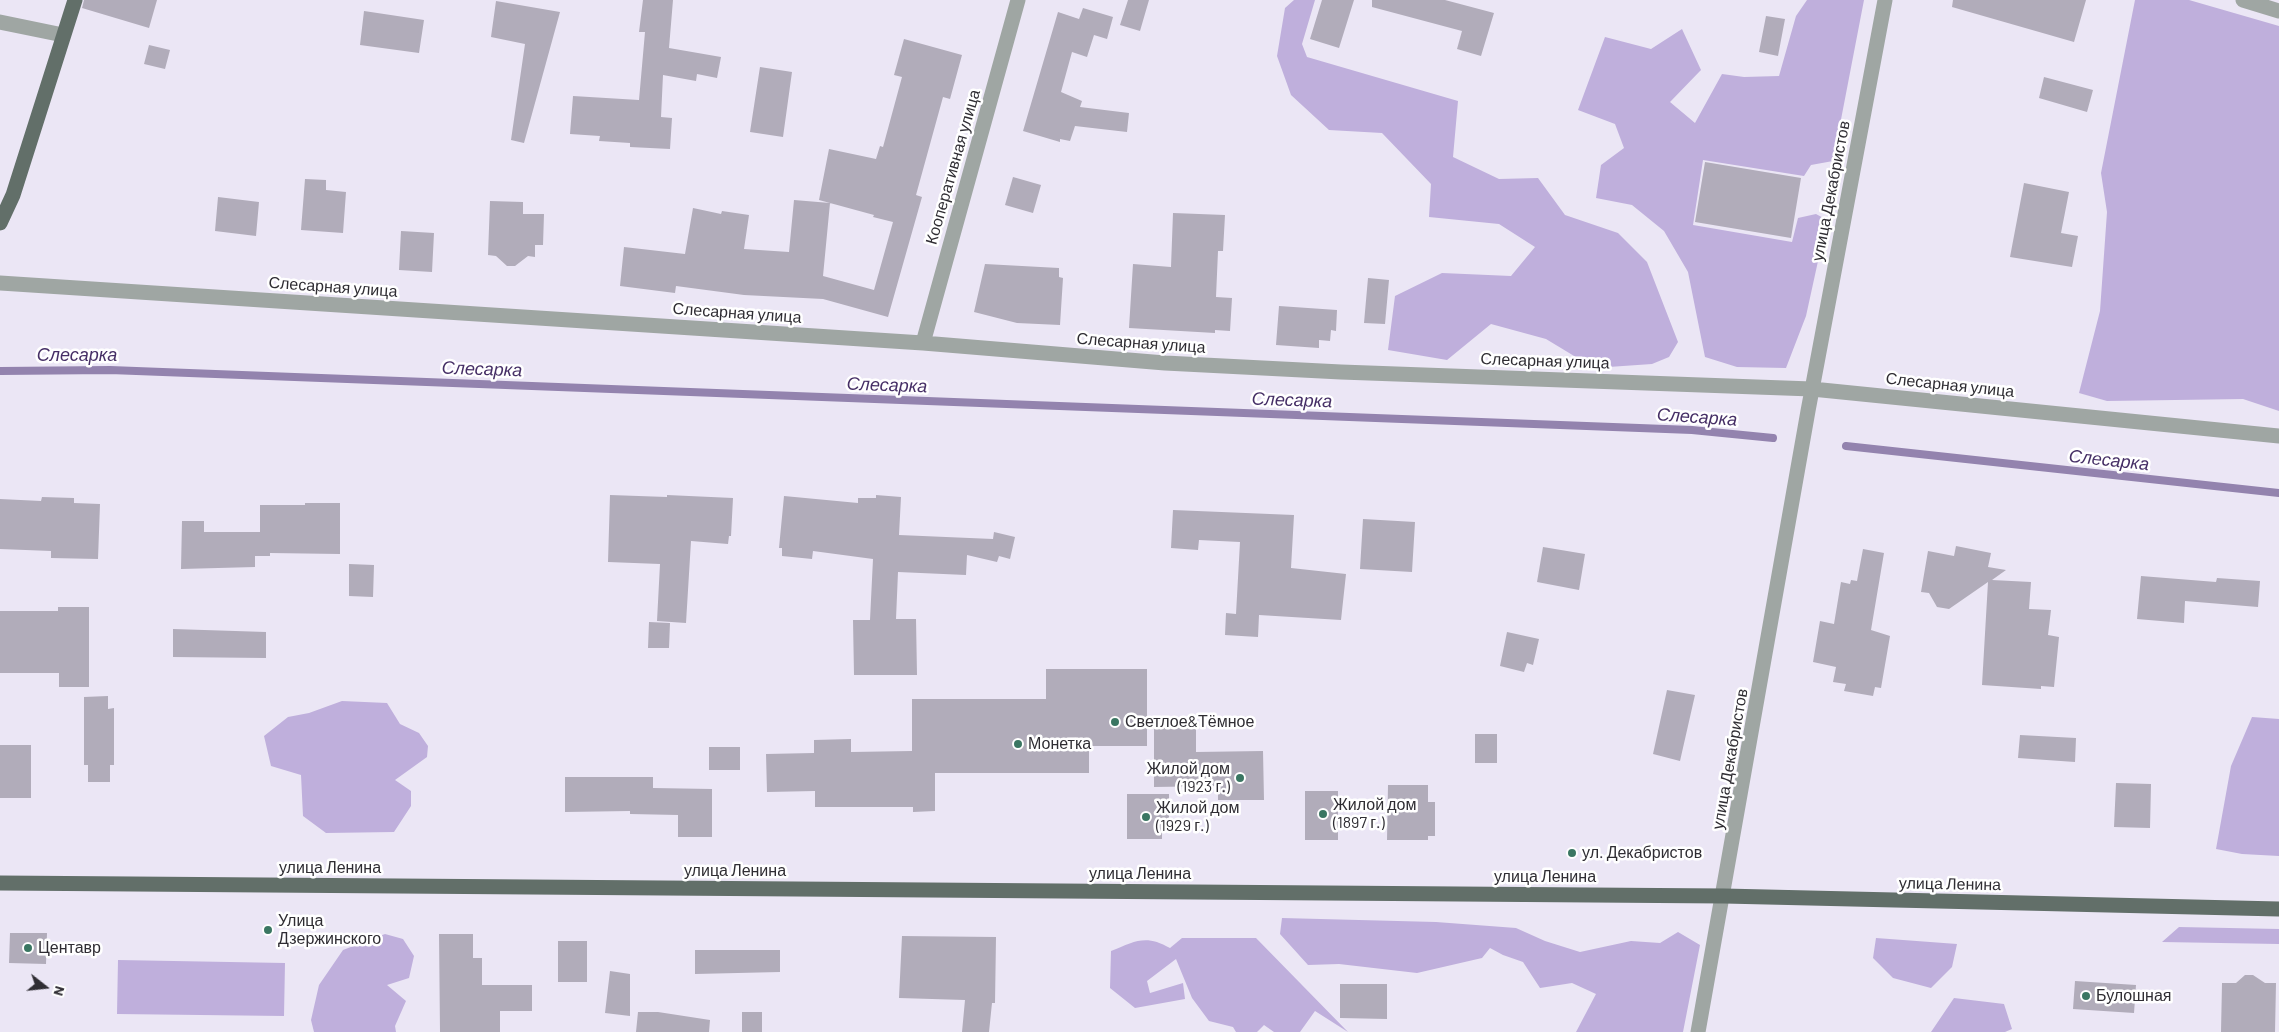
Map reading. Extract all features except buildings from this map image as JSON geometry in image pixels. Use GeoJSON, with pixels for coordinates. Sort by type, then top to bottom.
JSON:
{"type":"FeatureCollection","features":[{"type":"Feature","properties":{"kind":"main road"},"geometry":{"type":"LineString","coordinates":[[0,223],[12,194],[75,0]]}},
{"type":"Feature","properties":{"kind":"main road","name":"улица Ленина"},"geometry":{"type":"LineString","coordinates":[[0,883],[1724,896],[2279,909]]}},
{"type":"Feature","properties":{"kind":"street","name":"Кооперативная улица"},"geometry":{"type":"LineString","coordinates":[[922,343],[1018,0]]}},
{"type":"Feature","properties":{"kind":"street","name":"улица Декабристов"},"geometry":{"type":"LineString","coordinates":[[1698,1032],[1724,896],[1812,389],[1885,0]]}},
{"type":"Feature","properties":{"kind":"street"},"geometry":{"type":"LineString","coordinates":[[2243,0],[2279,11]]}},
{"type":"Feature","properties":{"kind":"street"},"geometry":{"type":"LineString","coordinates":[[0,22],[63,36]]}},
{"type":"Feature","properties":{"kind":"street","name":"Слесарная улица"},"geometry":{"type":"LineString","coordinates":[[0,283],[922,343],[1166,363],[1341,372],[1812,389],[2279,436]]}},
{"type":"Feature","properties":{"kind":"shaded area"},"geometry":{"type":"Polygon","coordinates":[[[1294,0],[1315,0],[1302,44],[1307,57],[1458,101],[1453,157],[1499,179],[1538,178],[1565,215],[1618,233],[1647,262],[1678,342],[1669,357],[1652,364],[1594,368],[1546,339],[1491,324],[1447,360],[1388,350],[1395,296],[1442,273],[1511,276],[1535,247],[1499,224],[1429,217],[1431,184],[1382,133],[1329,130],[1291,95],[1277,56],[1285,8],[1294,0]]]}},
{"type":"Feature","properties":{"kind":"shaded area"},"geometry":{"type":"Polygon","coordinates":[[[1807,0],[1864,0],[1833,161],[1811,165],[1804,176],[1703,160],[1693,225],[1792,242],[1798,218],[1816,214],[1827,220],[1806,316],[1786,368],[1737,367],[1705,357],[1688,272],[1664,231],[1632,205],[1596,198],[1601,165],[1624,148],[1615,124],[1578,110],[1605,37],[1651,49],[1682,29],[1701,70],[1670,102],[1695,123],[1722,74],[1744,77],[1779,76],[1796,16],[1807,0]]]}},
{"type":"Feature","properties":{"kind":"shaded area"},"geometry":{"type":"Polygon","coordinates":[[[2135,0],[2189,0],[2279,26],[2279,411],[2243,399],[2107,401],[2079,393],[2100,311],[2107,212],[2101,173],[2135,0]]]}},
{"type":"Feature","properties":{"kind":"shaded area"},"geometry":{"type":"Polygon","coordinates":[[[342,701],[387,703],[400,724],[419,733],[428,746],[427,757],[395,780],[411,791],[411,806],[394,832],[326,833],[303,816],[301,775],[271,766],[264,736],[288,717],[309,713],[342,701]]]}},
{"type":"Feature","properties":{"kind":"shaded area"},"geometry":{"type":"Polygon","coordinates":[[[2252,717],[2279,719],[2279,856],[2242,854],[2216,849],[2231,766],[2252,717]]]}},
{"type":"Feature","properties":{"kind":"shaded area"},"geometry":{"type":"Polygon","coordinates":[[[1282,918],[1436,922],[1516,928],[1545,941],[1580,952],[1631,941],[1660,943],[1678,932],[1700,945],[1683,1032],[1576,1032],[1596,994],[1572,983],[1540,988],[1523,962],[1490,948],[1482,958],[1417,973],[1339,964],[1308,965],[1280,934],[1282,918]]]}},
{"type":"Feature","properties":{"kind":"shaded area"},"geometry":{"type":"Polygon","coordinates":[[[2179,927],[2279,929],[2279,944],[2162,942],[2179,927]]]}},
{"type":"Feature","properties":{"kind":"shaded area"},"geometry":{"type":"Polygon","coordinates":[[[385,934],[403,939],[414,956],[409,978],[387,985],[406,1001],[395,1026],[396,1032],[314,1032],[311,1020],[319,985],[343,950],[385,934]]]}},
{"type":"Feature","properties":{"kind":"shaded area"},"geometry":{"type":"Polygon","coordinates":[[[1182,938],[1256,938],[1348,1032],[1315,1011],[1300,1032],[1274,1032],[1264,1025],[1257,1032],[1236,1032],[1233,1027],[1209,1021],[1192,998],[1176,959],[1147,981],[1150,993],[1183,983],[1185,999],[1135,1008],[1110,988],[1111,951],[1140,940],[1154,941],[1170,948],[1182,938]]]}},
{"type":"Feature","properties":{"kind":"shaded area"},"geometry":{"type":"Polygon","coordinates":[[[1876,938],[1957,944],[1952,967],[1931,988],[1893,978],[1873,958],[1876,938]]]}},
{"type":"Feature","properties":{"kind":"shaded area"},"geometry":{"type":"Polygon","coordinates":[[[118,960],[285,963],[284,1016],[117,1014],[118,960]]]}},
{"type":"Feature","properties":{"kind":"shaded area"},"geometry":{"type":"Polygon","coordinates":[[[1954,998],[2004,1004],[2012,1029],[2005,1032],[1931,1032],[1954,998]]]}},
{"type":"Feature","properties":{"kind":"waterway","name":"Слесарка"},"geometry":{"type":"LineString","coordinates":[[0,371],[110,370],[1692,430],[1773,438]]}},
{"type":"Feature","properties":{"kind":"waterway","name":"Слесарка"},"geometry":{"type":"LineString","coordinates":[[1846,446],[2279,493]]}},
{"type":"Feature","properties":{"kind":"place","name":"Светлое&Тёмное"},"geometry":{"type":"Point","coordinates":[1115,722]}},
{"type":"Feature","properties":{"kind":"place","name":"Монетка"},"geometry":{"type":"Point","coordinates":[1018,744]}},
{"type":"Feature","properties":{"kind":"place","name":"Жилой дом (1923 г.)"},"geometry":{"type":"Point","coordinates":[1240,778]}},
{"type":"Feature","properties":{"kind":"place","name":"Жилой дом (1897 г.)"},"geometry":{"type":"Point","coordinates":[1323,814]}},
{"type":"Feature","properties":{"kind":"place","name":"Жилой дом (1929 г.)"},"geometry":{"type":"Point","coordinates":[1146,817]}},
{"type":"Feature","properties":{"kind":"place","name":"ул. Декабристов"},"geometry":{"type":"Point","coordinates":[1572,853]}},
{"type":"Feature","properties":{"kind":"place","name":"Улица Дзержинского"},"geometry":{"type":"Point","coordinates":[268,930]}},
{"type":"Feature","properties":{"kind":"place","name":"Центавр"},"geometry":{"type":"Point","coordinates":[28,948]}},
{"type":"Feature","properties":{"kind":"place","name":"Булошная"},"geometry":{"type":"Point","coordinates":[2086,996]}}]}
